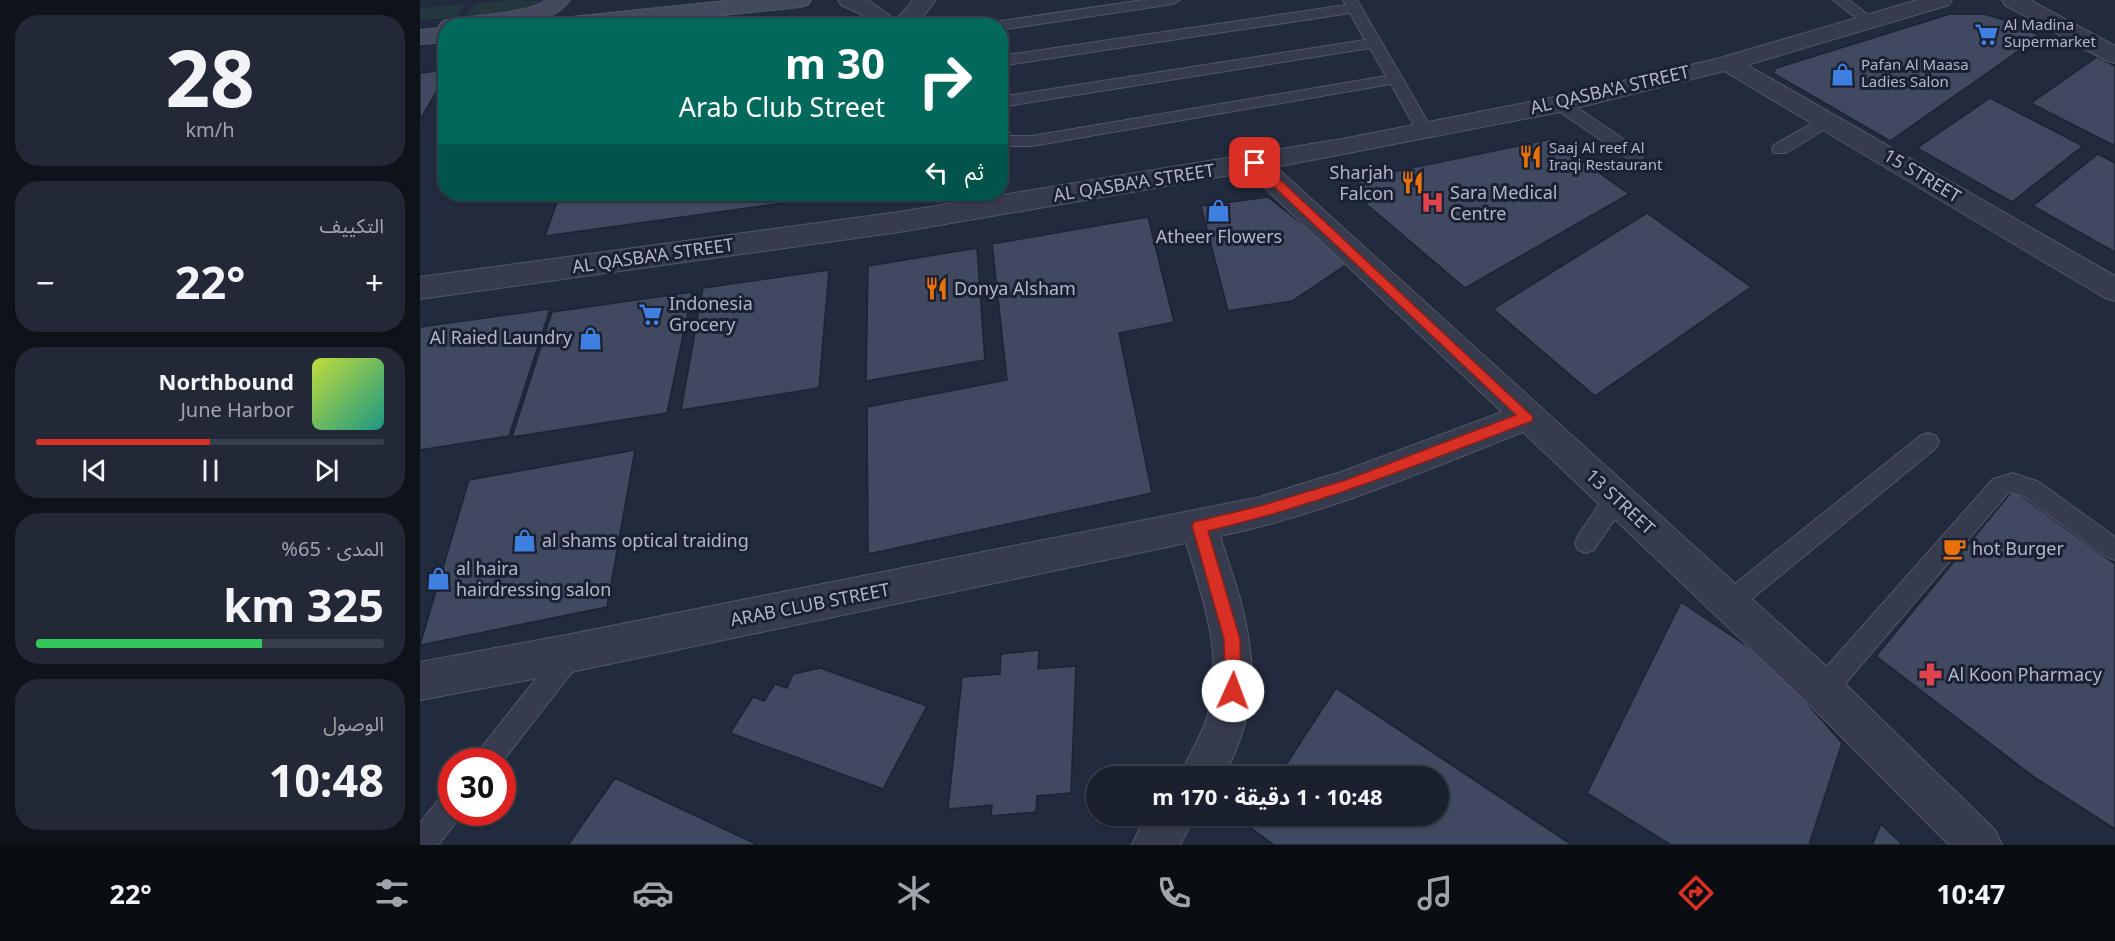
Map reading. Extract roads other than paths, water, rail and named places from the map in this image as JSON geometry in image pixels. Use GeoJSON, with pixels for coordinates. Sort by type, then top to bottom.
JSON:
{"type":"FeatureCollection","features":[{"type":"Feature","properties":{"kind":"main road"},"geometry":{"type":"LineString","coordinates":[[493,18],[541,13],[554,6],[559,0]]}},
{"type":"Feature","properties":{"kind":"main road"},"geometry":{"type":"LineString","coordinates":[[627,18],[787,1]]}},
{"type":"Feature","properties":{"kind":"street"},"geometry":{"type":"LineString","coordinates":[[849,0],[880,18]]}},
{"type":"Feature","properties":{"kind":"street"},"geometry":{"type":"LineString","coordinates":[[910,18],[925,0]]}},
{"type":"Feature","properties":{"kind":"street","name":"AL QASBA'A STREET"},"geometry":{"type":"LineString","coordinates":[[420,288],[899,222],[1255,163],[1425,131],[1560,104],[1727,63],[1941,0]]}},
{"type":"Feature","properties":{"kind":"street"},"geometry":{"type":"LineString","coordinates":[[2013,0],[2114,55]]}},
{"type":"Feature","properties":{"kind":"street","name":"15 STREET"},"geometry":{"type":"LineString","coordinates":[[1727,63],[2115,290]]}},
{"type":"Feature","properties":{"kind":"street","name":"13 STREET"},"geometry":{"type":"LineString","coordinates":[[1255,163],[1823,690],[1980,845]]}},
{"type":"Feature","properties":{"kind":"street"},"geometry":{"type":"LineString","coordinates":[[899,201],[899,222]]}},
{"type":"Feature","properties":{"kind":"street","name":"ARAB CLUB STREET"},"geometry":{"type":"LineString","coordinates":[[420,681],[571,653],[1260,512],[1347,485],[1527,417]]}},
{"type":"Feature","properties":{"kind":"street"},"geometry":{"type":"LineString","coordinates":[[1199,526],[1227,616],[1234,664],[1233,691],[1228,718],[1218,745],[1206,766]]}},
{"type":"Feature","properties":{"kind":"street"},"geometry":{"type":"LineString","coordinates":[[1154,845],[1167,826]]}},
{"type":"Feature","properties":{"kind":"lane"},"geometry":{"type":"LineString","coordinates":[[1008,24],[1173,0]]}},
{"type":"Feature","properties":{"kind":"lane"},"geometry":{"type":"LineString","coordinates":[[1840,0],[1870,22]]}},
{"type":"Feature","properties":{"kind":"lane"},"geometry":{"type":"LineString","coordinates":[[1008,60],[1352,4],[1425,131]]}},
{"type":"Feature","properties":{"kind":"lane"},"geometry":{"type":"LineString","coordinates":[[1008,101],[1375,43]]}},
{"type":"Feature","properties":{"kind":"lane"},"geometry":{"type":"LineString","coordinates":[[1008,141],[1032,141],[1395,79]]}},
{"type":"Feature","properties":{"kind":"lane"},"geometry":{"type":"LineString","coordinates":[[1560,104],[1635,155]]}},
{"type":"Feature","properties":{"kind":"lane"},"geometry":{"type":"LineString","coordinates":[[1780,149],[1827,120]]}},
{"type":"Feature","properties":{"kind":"lane"},"geometry":{"type":"LineString","coordinates":[[1729,603],[1928,442]]}},
{"type":"Feature","properties":{"kind":"lane"},"geometry":{"type":"LineString","coordinates":[[1823,690],[2006,483],[2023,484],[2115,550]]}},
{"type":"Feature","properties":{"kind":"lane"},"geometry":{"type":"LineString","coordinates":[[1586,543],[1616,498]]}},
{"type":"Feature","properties":{"kind":"lane"},"geometry":{"type":"LineString","coordinates":[[497,748],[571,653]]}},
{"type":"Feature","properties":{"kind":"lane"},"geometry":{"type":"LineString","coordinates":[[420,845],[438,822]]}},
{"type":"Feature","properties":{"kind":"place","name":"Al Madina Supermarket"},"geometry":{"type":"Point","coordinates":[1986,34]}},
{"type":"Feature","properties":{"kind":"place","name":"Pafan Al Maasa Ladies Salon"},"geometry":{"type":"Point","coordinates":[1843,74]}},
{"type":"Feature","properties":{"kind":"place","name":"Saaj Al reef Al Iraqi Restaurant"},"geometry":{"type":"Point","coordinates":[1531,157]}},
{"type":"Feature","properties":{"kind":"place","name":"Sharjah Falcon"},"geometry":{"type":"Point","coordinates":[1412,183]}},
{"type":"Feature","properties":{"kind":"place","name":"Sara Medical Centre"},"geometry":{"type":"Point","coordinates":[1432,203]}},
{"type":"Feature","properties":{"kind":"place","name":"Atheer Flowers"},"geometry":{"type":"Point","coordinates":[1219,211]}},
{"type":"Feature","properties":{"kind":"place","name":"Donya Alsham"},"geometry":{"type":"Point","coordinates":[936,289]}},
{"type":"Feature","properties":{"kind":"place","name":"Indonesia Grocery"},"geometry":{"type":"Point","coordinates":[651,314]}},
{"type":"Feature","properties":{"kind":"place","name":"Al Raied Laundry"},"geometry":{"type":"Point","coordinates":[590,338]}},
{"type":"Feature","properties":{"kind":"place","name":"al shams optical traiding"},"geometry":{"type":"Point","coordinates":[524,541]}},
{"type":"Feature","properties":{"kind":"place","name":"hot Burger"},"geometry":{"type":"Point","coordinates":[1954,549]}},
{"type":"Feature","properties":{"kind":"place","name":"al haira hairdressing salon"},"geometry":{"type":"Point","coordinates":[438,579]}},
{"type":"Feature","properties":{"kind":"place","name":"Al Koon Pharmacy"},"geometry":{"type":"Point","coordinates":[1930,675]}}]}
